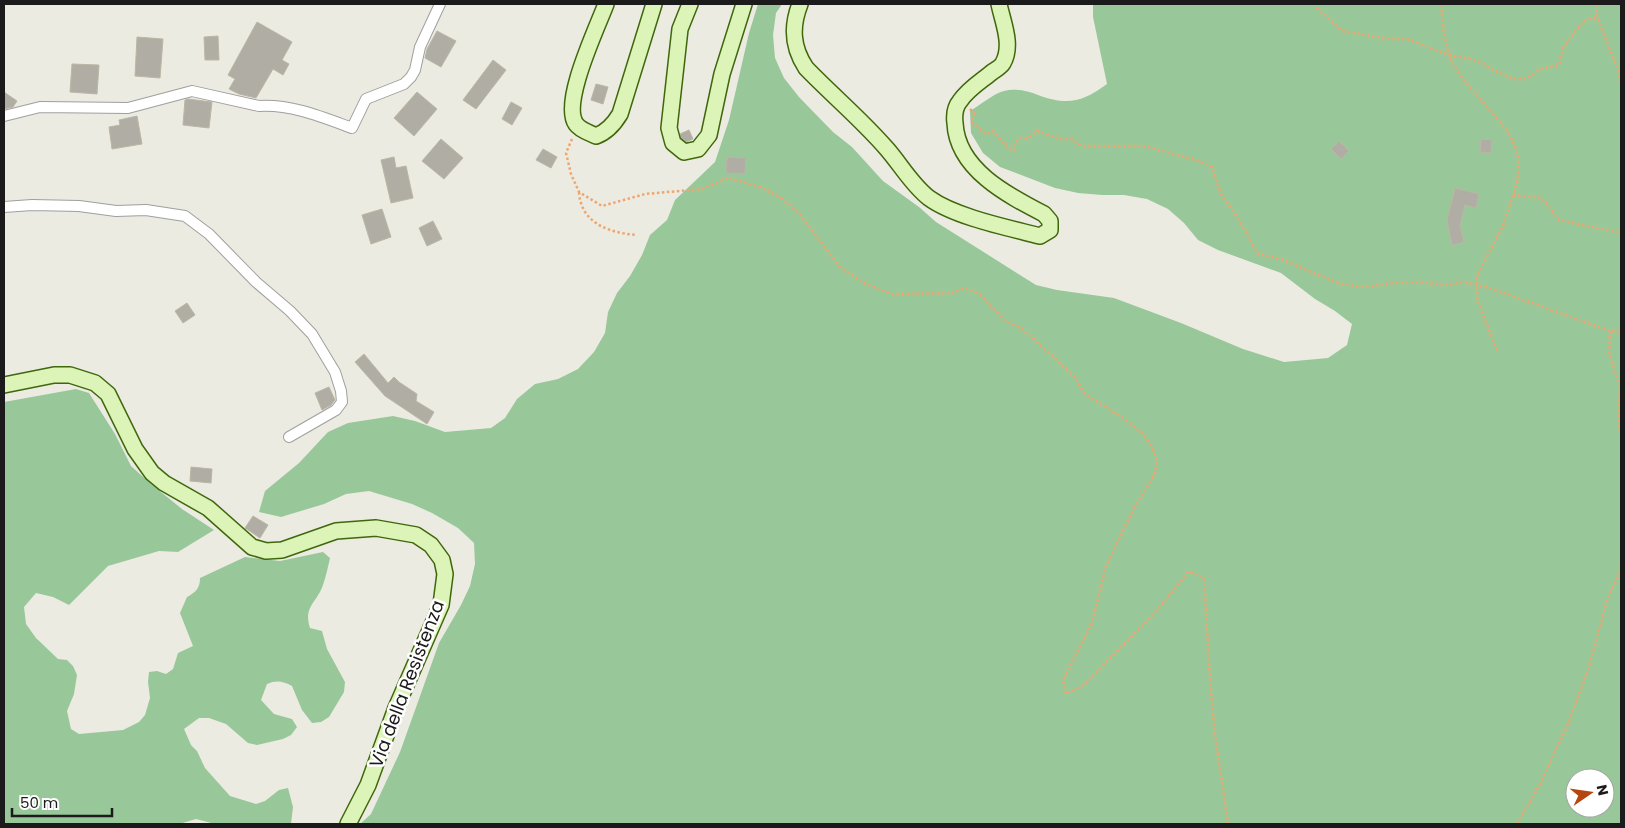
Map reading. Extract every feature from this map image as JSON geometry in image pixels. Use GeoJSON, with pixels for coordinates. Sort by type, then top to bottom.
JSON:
{"type":"FeatureCollection","features":[{"type":"Feature","properties":{"kind":"street"},"geometry":{"type":"LineString","coordinates":[[4,116],[40,107],[128,108],[192,91],[259,106],[309,112],[352,128],[366,99],[404,84],[415,70],[420,47],[440,4]]}},
{"type":"Feature","properties":{"kind":"street"},"geometry":{"type":"LineString","coordinates":[[606,4],[577,79],[571,102],[572,116],[577,126],[596,136],[615,123],[620,114],[654,4]]}},
{"type":"Feature","properties":{"kind":"street"},"geometry":{"type":"LineString","coordinates":[[690,4],[680,29],[669,128],[672,142],[684,152],[698,149],[709,135],[722,74],[744,4]]}},
{"type":"Feature","properties":{"kind":"street"},"geometry":{"type":"LineString","coordinates":[[800,4],[795,18],[793,34],[798,56],[806,68],[887,148],[914,183],[930,198],[954,211],[1005,228],[1040,236],[1050,230],[1050,222],[1044,214],[989,181],[971,164],[962,152],[955,131],[954,115],[958,103],[969,90],[1002,65],[1008,47],[999,4]]}},
{"type":"Feature","properties":{"kind":"street"},"geometry":{"type":"LineString","coordinates":[[4,207],[32,205],[79,206],[116,211],[146,210],[185,216],[209,234],[256,282],[290,311],[312,334],[335,372],[341,391],[342,402],[336,410],[289,437]]}},
{"type":"Feature","properties":{"kind":"street","name":"Via della Resistenza"},"geometry":{"type":"LineString","coordinates":[[4,385],[54,375],[70,375],[95,383],[108,394],[135,448],[152,473],[164,483],[208,508],[252,547],[266,551],[282,550],[336,531],[376,528],[416,535],[430,544],[442,560],[445,574],[441,605],[396,708],[368,785],[348,824]]}},
{"type":"Feature","properties":{"kind":"path"},"geometry":{"type":"LineString","coordinates":[[1313,4],[1342,31],[1407,40],[1449,55],[1483,63],[1491,69],[1514,79],[1526,79],[1540,69],[1556,66],[1560,62],[1563,48],[1577,29],[1584,22],[1597,17]]}},
{"type":"Feature","properties":{"kind":"path"},"geometry":{"type":"LineString","coordinates":[[1441,4],[1444,35],[1449,55],[1463,79],[1507,130],[1515,146],[1519,161],[1518,183],[1503,226],[1477,275],[1477,300],[1498,352]]}},
{"type":"Feature","properties":{"kind":"path"},"geometry":{"type":"LineString","coordinates":[[1596,4],[1597,17],[1619,72],[1621,93]]}},
{"type":"Feature","properties":{"kind":"path"},"geometry":{"type":"LineString","coordinates":[[954,115],[967,106],[974,113],[972,123],[986,134],[993,131],[1011,151],[1014,150],[1014,143],[1020,138],[1027,139],[1037,131],[1060,138],[1072,139],[1080,146],[1144,146],[1199,161],[1212,167],[1221,194],[1238,218],[1258,254],[1281,259],[1337,283],[1363,287],[1421,282],[1445,285],[1463,282],[1490,288],[1610,331],[1621,332]]}},
{"type":"Feature","properties":{"kind":"path"},"geometry":{"type":"LineString","coordinates":[[577,126],[566,153],[580,204],[592,220],[618,233],[637,235]]}},
{"type":"Feature","properties":{"kind":"path"},"geometry":{"type":"LineString","coordinates":[[578,192],[602,206],[645,194],[702,189],[729,178],[760,187],[778,196],[797,211],[840,267],[864,283],[892,294],[952,293],[966,288],[982,296],[1005,321],[1021,328],[1074,376],[1085,394],[1123,418],[1142,434],[1152,446],[1157,460],[1155,473],[1132,512],[1106,566],[1092,622],[1063,680],[1066,694],[1085,684],[1158,609],[1189,571],[1204,578],[1214,726],[1228,824]]}},
{"type":"Feature","properties":{"kind":"path"},"geometry":{"type":"LineString","coordinates":[[1513,195],[1542,198],[1559,220],[1621,233]]}},
{"type":"Feature","properties":{"kind":"path"},"geometry":{"type":"LineString","coordinates":[[1610,331],[1609,354],[1620,386],[1618,416],[1621,441]]}},
{"type":"Feature","properties":{"kind":"path"},"geometry":{"type":"LineString","coordinates":[[1517,824],[1540,784],[1567,726],[1588,670],[1608,597],[1620,573],[1621,470]]}},
{"type":"Feature","properties":{"kind":"green space"},"geometry":{"type":"Polygon","coordinates":[[[758,4],[782,4],[776,13],[773,35],[775,58],[784,78],[799,97],[833,132],[852,147],[883,181],[936,222],[1036,285],[1114,298],[1243,349],[1284,362],[1328,358],[1347,345],[1352,324],[1281,273],[1218,250],[1198,240],[1184,223],[1168,209],[1147,199],[1124,195],[1078,193],[1055,188],[1000,167],[983,153],[971,133],[970,111],[996,94],[1008,90],[1026,91],[1066,101],[1090,95],[1107,84],[1093,17],[1093,4],[1621,4],[1621,824],[360,824],[371,814],[400,752],[439,643],[470,586],[475,564],[474,543],[458,528],[432,513],[412,504],[369,491],[346,494],[324,504],[281,517],[259,512],[265,491],[299,463],[328,432],[348,423],[393,416],[415,421],[445,432],[491,428],[505,418],[517,399],[535,384],[558,379],[578,369],[594,352],[605,333],[608,312],[617,293],[630,276],[642,255],[650,235],[667,220],[675,200],[715,162],[729,120],[749,33],[758,4]]]}},
{"type":"Feature","properties":{"kind":"green space"},"geometry":{"type":"Polygon","coordinates":[[[76,389],[89,393],[115,434],[131,466],[182,509],[214,530],[178,552],[159,551],[108,566],[69,605],[53,597],[36,593],[24,607],[26,624],[36,638],[58,659],[67,660],[73,666],[77,675],[74,694],[67,711],[71,729],[79,734],[123,730],[139,722],[145,715],[150,698],[149,672],[157,671],[166,674],[173,669],[178,653],[193,646],[180,613],[187,597],[198,587],[200,578],[245,557],[280,561],[323,552],[330,558],[323,585],[309,609],[308,621],[310,628],[322,631],[327,649],[345,682],[344,692],[329,717],[321,722],[312,723],[302,710],[292,686],[283,682],[273,682],[267,684],[261,700],[274,714],[292,719],[297,727],[291,735],[283,739],[257,745],[248,743],[226,724],[209,718],[199,718],[184,729],[205,768],[230,796],[256,804],[265,801],[279,790],[288,788],[293,807],[291,824],[215,824],[196,819],[179,824],[4,824],[4,402],[76,389]]]}},
{"type":"Feature","properties":{"kind":"building"},"geometry":{"type":"Polygon","coordinates":[[[257,22],[292,42],[282,60],[289,64],[283,75],[273,69],[256,98],[239,94],[229,89],[235,79],[228,75],[257,22]]]}},
{"type":"Feature","properties":{"kind":"building"},"geometry":{"type":"Polygon","coordinates":[[[437,31],[456,41],[441,67],[425,58],[427,49],[437,31]]]}},
{"type":"Feature","properties":{"kind":"building"},"geometry":{"type":"Polygon","coordinates":[[[218,36],[219,60],[205,60],[204,37],[218,36]]]}},
{"type":"Feature","properties":{"kind":"building"},"geometry":{"type":"Polygon","coordinates":[[[137,37],[163,39],[160,78],[135,76],[137,37]]]}},
{"type":"Feature","properties":{"kind":"building"},"geometry":{"type":"Polygon","coordinates":[[[493,60],[506,70],[476,109],[463,100],[493,60]]]}},
{"type":"Feature","properties":{"kind":"building"},"geometry":{"type":"Polygon","coordinates":[[[72,64],[99,65],[97,94],[70,92],[72,64]]]}},
{"type":"Feature","properties":{"kind":"building"},"geometry":{"type":"Polygon","coordinates":[[[596,84],[608,87],[603,104],[591,100],[596,84]]]}},
{"type":"Feature","properties":{"kind":"building"},"geometry":{"type":"Polygon","coordinates":[[[4,92],[17,101],[13,107],[4,109],[4,92]]]}},
{"type":"Feature","properties":{"kind":"building"},"geometry":{"type":"Polygon","coordinates":[[[417,92],[437,109],[414,136],[394,118],[417,92]]]}},
{"type":"Feature","properties":{"kind":"building"},"geometry":{"type":"Polygon","coordinates":[[[185,100],[212,102],[209,128],[183,125],[185,100]]]}},
{"type":"Feature","properties":{"kind":"building"},"geometry":{"type":"Polygon","coordinates":[[[511,102],[522,108],[512,125],[502,119],[511,102]]]}},
{"type":"Feature","properties":{"kind":"building"},"geometry":{"type":"Polygon","coordinates":[[[137,116],[142,144],[112,149],[109,127],[120,125],[119,120],[137,116]]]}},
{"type":"Feature","properties":{"kind":"building"},"geometry":{"type":"Polygon","coordinates":[[[689,130],[693,139],[686,142],[681,138],[680,134],[689,130]]]}},
{"type":"Feature","properties":{"kind":"building"},"geometry":{"type":"Polygon","coordinates":[[[441,139],[463,158],[444,179],[422,161],[441,139]]]}},
{"type":"Feature","properties":{"kind":"building"},"geometry":{"type":"Polygon","coordinates":[[[1481,139],[1492,140],[1491,153],[1480,152],[1481,139]]]}},
{"type":"Feature","properties":{"kind":"building"},"geometry":{"type":"Polygon","coordinates":[[[1339,141],[1349,151],[1341,159],[1331,149],[1339,141]]]}},
{"type":"Feature","properties":{"kind":"building"},"geometry":{"type":"Polygon","coordinates":[[[543,149],[557,157],[551,168],[536,160],[543,149]]]}},
{"type":"Feature","properties":{"kind":"building"},"geometry":{"type":"Polygon","coordinates":[[[394,157],[396,168],[406,166],[413,198],[391,203],[381,160],[394,157]]]}},
{"type":"Feature","properties":{"kind":"building"},"geometry":{"type":"Polygon","coordinates":[[[727,157],[746,158],[745,174],[726,173],[727,157]]]}},
{"type":"Feature","properties":{"kind":"building"},"geometry":{"type":"Polygon","coordinates":[[[1455,188],[1479,194],[1476,208],[1465,205],[1460,225],[1464,242],[1452,245],[1447,220],[1455,188]]]}},
{"type":"Feature","properties":{"kind":"building"},"geometry":{"type":"Polygon","coordinates":[[[382,209],[391,237],[371,244],[362,215],[382,209]]]}},
{"type":"Feature","properties":{"kind":"building"},"geometry":{"type":"Polygon","coordinates":[[[433,221],[442,239],[427,246],[419,228],[433,221]]]}},
{"type":"Feature","properties":{"kind":"building"},"geometry":{"type":"Polygon","coordinates":[[[187,303],[195,315],[183,323],[175,311],[187,303]]]}},
{"type":"Feature","properties":{"kind":"building"},"geometry":{"type":"Polygon","coordinates":[[[364,354],[388,383],[394,377],[417,394],[416,401],[434,412],[427,424],[385,396],[355,362],[364,354]]]}},
{"type":"Feature","properties":{"kind":"building"},"geometry":{"type":"Polygon","coordinates":[[[329,387],[335,400],[331,405],[322,410],[315,393],[329,387]]]}},
{"type":"Feature","properties":{"kind":"building"},"geometry":{"type":"Polygon","coordinates":[[[191,467],[212,469],[211,483],[190,481],[191,467]]]}},
{"type":"Feature","properties":{"kind":"building"},"geometry":{"type":"Polygon","coordinates":[[[253,516],[268,525],[260,538],[245,528],[253,516]]]}}]}
